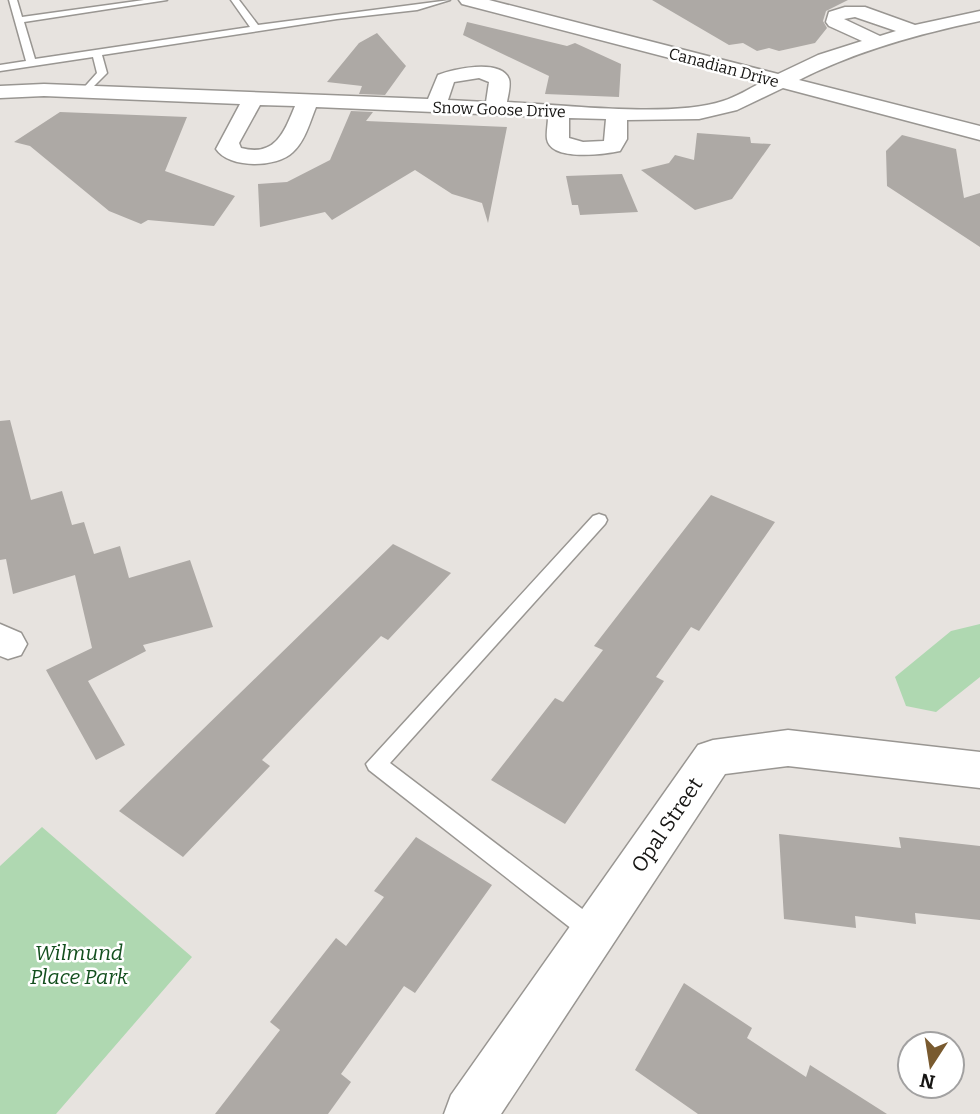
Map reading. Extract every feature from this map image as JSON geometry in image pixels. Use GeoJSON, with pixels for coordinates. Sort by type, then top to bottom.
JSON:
{"type":"FeatureCollection","features":[{"type":"Feature","properties":{"kind":"street","name":"Canadian Drive"},"geometry":{"type":"LineString","coordinates":[[468,0],[980,133]]}},
{"type":"Feature","properties":{"kind":"street"},"geometry":{"type":"LineString","coordinates":[[876,41],[835,22],[835,16],[855,11],[871,13],[913,31]]}},
{"type":"Feature","properties":{"kind":"street","name":"Snow Goose Drive"},"geometry":{"type":"LineString","coordinates":[[0,92],[85,92],[617,114],[699,113],[737,104],[825,59],[876,41],[980,16]]}},
{"type":"Feature","properties":{"kind":"street"},"geometry":{"type":"LineString","coordinates":[[436,106],[444,79],[457,73],[476,72],[499,80],[496,108]]}},
{"type":"Feature","properties":{"kind":"street"},"geometry":{"type":"LineString","coordinates":[[253,99],[228,143],[227,149],[235,155],[272,154],[285,147],[308,101]]}},
{"type":"Feature","properties":{"kind":"street"},"geometry":{"type":"LineString","coordinates":[[559,111],[558,141],[566,147],[580,149],[612,146],[616,139],[617,114]]}},
{"type":"Feature","properties":{"kind":"street","name":"Opal Street"},"geometry":{"type":"LineString","coordinates":[[470,1114],[713,758],[788,748],[980,770]]}},
{"type":"Feature","properties":{"kind":"lane"},"geometry":{"type":"LineString","coordinates":[[13,0],[31,63]]}},
{"type":"Feature","properties":{"kind":"lane"},"geometry":{"type":"LineString","coordinates":[[18,20],[163,0]]}},
{"type":"Feature","properties":{"kind":"lane"},"geometry":{"type":"LineString","coordinates":[[234,0],[256,29]]}},
{"type":"Feature","properties":{"kind":"lane"},"geometry":{"type":"LineString","coordinates":[[0,68],[417,7],[446,0]]}},
{"type":"Feature","properties":{"kind":"lane"},"geometry":{"type":"LineString","coordinates":[[85,92],[102,73],[97,53]]}},
{"type":"Feature","properties":{"kind":"lane"},"geometry":{"type":"LineString","coordinates":[[594,932],[376,764],[599,520]]}},
{"type":"Feature","properties":{"kind":"green space"},"geometry":{"type":"Polygon","coordinates":[[[980,624],[980,677],[936,712],[906,706],[895,677],[951,631],[980,624]]]}},
{"type":"Feature","properties":{"kind":"green space","name":"Wilmund Place Park"},"geometry":{"type":"Polygon","coordinates":[[[42,827],[192,957],[56,1114],[0,1114],[0,866],[42,827]]]}},
{"type":"Feature","properties":{"kind":"building"},"geometry":{"type":"Polygon","coordinates":[[[652,0],[848,0],[826,11],[823,21],[827,28],[815,43],[779,51],[769,48],[757,51],[743,43],[729,45],[652,0]]]}},
{"type":"Feature","properties":{"kind":"building"},"geometry":{"type":"Polygon","coordinates":[[[467,22],[567,46],[575,43],[621,64],[619,97],[545,94],[549,76],[463,35],[467,22]]]}},
{"type":"Feature","properties":{"kind":"building"},"geometry":{"type":"Polygon","coordinates":[[[377,33],[406,66],[385,95],[359,94],[362,86],[327,82],[359,43],[377,33]]]}},
{"type":"Feature","properties":{"kind":"building"},"geometry":{"type":"Polygon","coordinates":[[[351,111],[373,112],[366,121],[507,127],[488,223],[482,203],[452,194],[415,170],[332,220],[325,212],[260,227],[258,184],[287,182],[330,160],[351,111]]]}},
{"type":"Feature","properties":{"kind":"building"},"geometry":{"type":"Polygon","coordinates":[[[60,112],[187,117],[165,171],[235,196],[214,226],[148,220],[141,224],[109,211],[30,146],[14,142],[60,112]]]}},
{"type":"Feature","properties":{"kind":"building"},"geometry":{"type":"Polygon","coordinates":[[[697,133],[750,137],[751,143],[771,144],[732,199],[695,210],[641,170],[669,163],[675,155],[694,160],[697,133]]]}},
{"type":"Feature","properties":{"kind":"building"},"geometry":{"type":"Polygon","coordinates":[[[902,135],[956,149],[964,198],[980,193],[980,247],[887,186],[886,151],[902,135]]]}},
{"type":"Feature","properties":{"kind":"building"},"geometry":{"type":"Polygon","coordinates":[[[622,174],[638,212],[580,215],[578,205],[572,205],[566,176],[622,174]]]}},
{"type":"Feature","properties":{"kind":"building"},"geometry":{"type":"Polygon","coordinates":[[[10,420],[31,500],[62,491],[72,525],[84,522],[94,554],[120,546],[129,578],[190,560],[213,627],[143,645],[146,651],[88,681],[125,745],[96,760],[46,670],[92,648],[75,575],[13,594],[6,559],[0,560],[0,421],[10,420]]]}},
{"type":"Feature","properties":{"kind":"building"},"geometry":{"type":"Polygon","coordinates":[[[711,495],[775,522],[699,631],[691,627],[656,677],[664,681],[565,824],[491,780],[555,698],[563,702],[603,650],[594,646],[711,495]]]}},
{"type":"Feature","properties":{"kind":"building"},"geometry":{"type":"Polygon","coordinates":[[[393,544],[451,573],[388,640],[381,636],[262,760],[270,766],[183,857],[119,811],[393,544]]]}},
{"type":"Feature","properties":{"kind":"building"},"geometry":{"type":"Polygon","coordinates":[[[779,834],[901,848],[899,837],[980,846],[980,920],[915,913],[916,924],[855,916],[856,928],[784,919],[779,834]]]}},
{"type":"Feature","properties":{"kind":"building"},"geometry":{"type":"Polygon","coordinates":[[[416,837],[492,885],[415,993],[404,986],[341,1074],[351,1082],[328,1114],[215,1114],[280,1030],[270,1022],[336,938],[346,946],[384,897],[374,891],[416,837]]]}},
{"type":"Feature","properties":{"kind":"building"},"geometry":{"type":"Polygon","coordinates":[[[684,983],[752,1028],[747,1038],[806,1077],[810,1065],[887,1114],[698,1114],[635,1070],[684,983]]]}}]}
